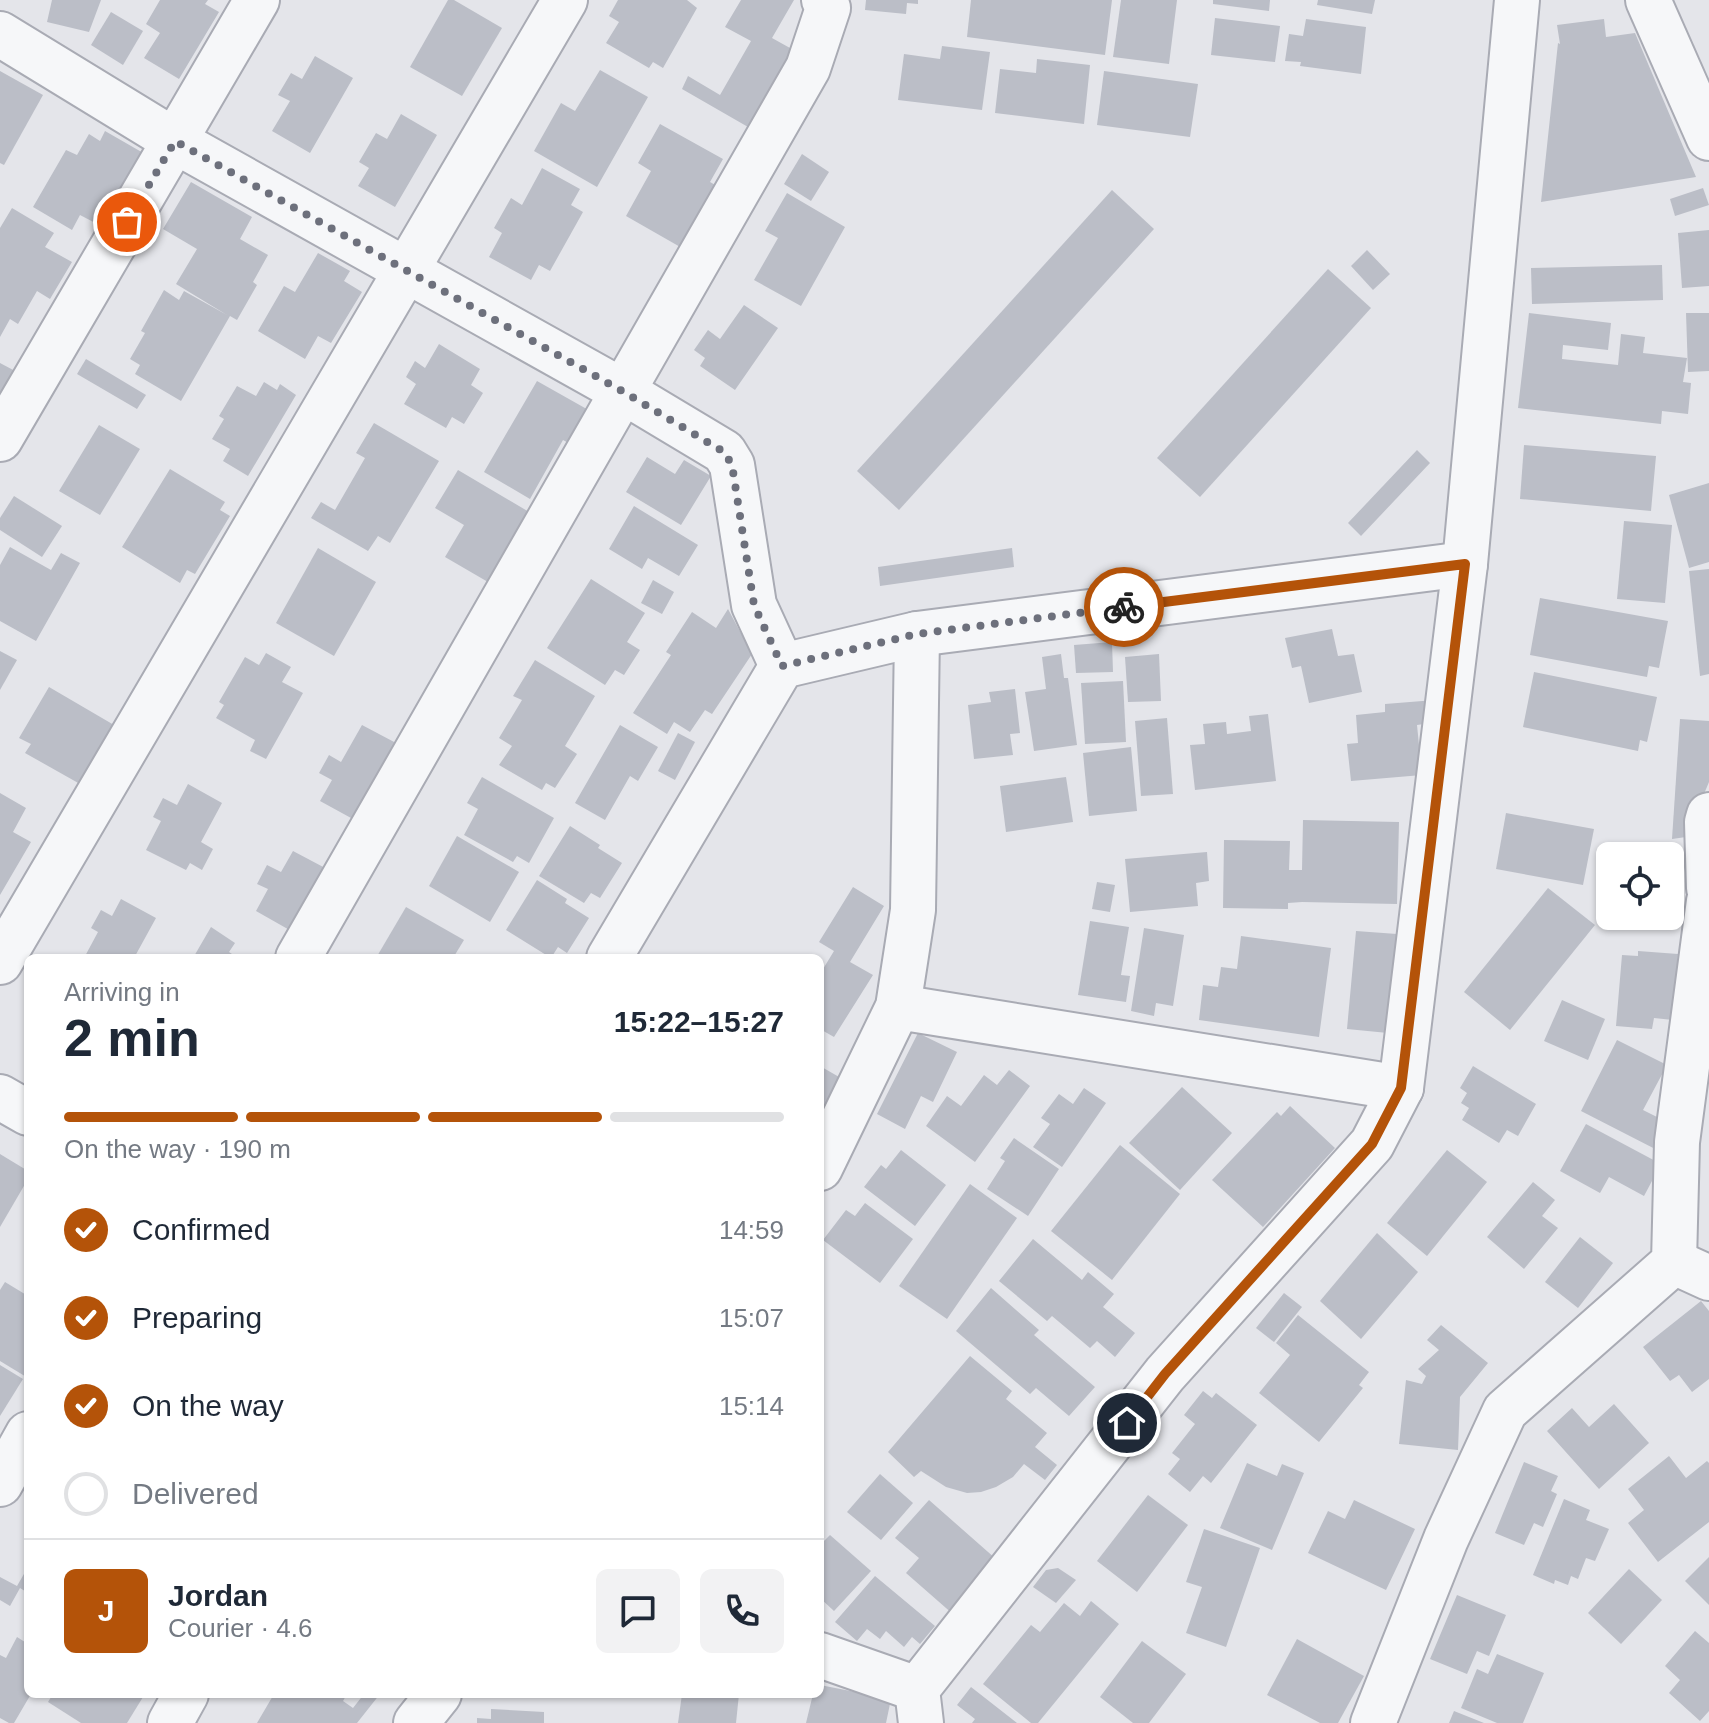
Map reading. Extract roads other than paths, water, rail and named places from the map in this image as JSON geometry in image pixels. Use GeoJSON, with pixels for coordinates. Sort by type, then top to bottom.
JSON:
{"type":"FeatureCollection","features":[{"type":"Feature","properties":{"kind":"street"},"geometry":{"type":"LineString","coordinates":[[0,439],[257,0]]}},
{"type":"Feature","properties":{"kind":"street"},"geometry":{"type":"LineString","coordinates":[[0,962],[565,0]]}},
{"type":"Feature","properties":{"kind":"street"},"geometry":{"type":"LineString","coordinates":[[300,954],[808,68],[828,8],[824,0]]}},
{"type":"Feature","properties":{"kind":"street"},"geometry":{"type":"LineString","coordinates":[[824,1657],[919,1706],[1165,1374],[1372,1144],[1401,1088],[1465,564],[1517,0]]}},
{"type":"Feature","properties":{"kind":"street"},"geometry":{"type":"LineString","coordinates":[[1648,0],[1709,138]]}},
{"type":"Feature","properties":{"kind":"street"},"geometry":{"type":"LineString","coordinates":[[0,34],[175,141],[624,392],[724,452],[732,465],[754,605],[782,666]]}},
{"type":"Feature","properties":{"kind":"street"},"geometry":{"type":"LineString","coordinates":[[611,954],[782,666],[917,634],[1465,564]]}},
{"type":"Feature","properties":{"kind":"street"},"geometry":{"type":"LineString","coordinates":[[824,1160],[898,1007],[913,910],[917,634]]}},
{"type":"Feature","properties":{"kind":"street"},"geometry":{"type":"LineString","coordinates":[[1709,815],[1709,888]]}},
{"type":"Feature","properties":{"kind":"street"},"geometry":{"type":"LineString","coordinates":[[1373,1723],[1446,1539],[1505,1411],[1692,1270],[1677,1142],[1709,901]]}},
{"type":"Feature","properties":{"kind":"street"},"geometry":{"type":"LineString","coordinates":[[898,1007],[1401,1088]]}},
{"type":"Feature","properties":{"kind":"street"},"geometry":{"type":"LineString","coordinates":[[0,1097],[24,1111]]}},
{"type":"Feature","properties":{"kind":"street"},"geometry":{"type":"LineString","coordinates":[[0,1484],[24,1441]]}},
{"type":"Feature","properties":{"kind":"street"},"geometry":{"type":"LineString","coordinates":[[170,1723],[184,1698]]}},
{"type":"Feature","properties":{"kind":"street"},"geometry":{"type":"LineString","coordinates":[[416,1723],[436,1698]]}}]}
